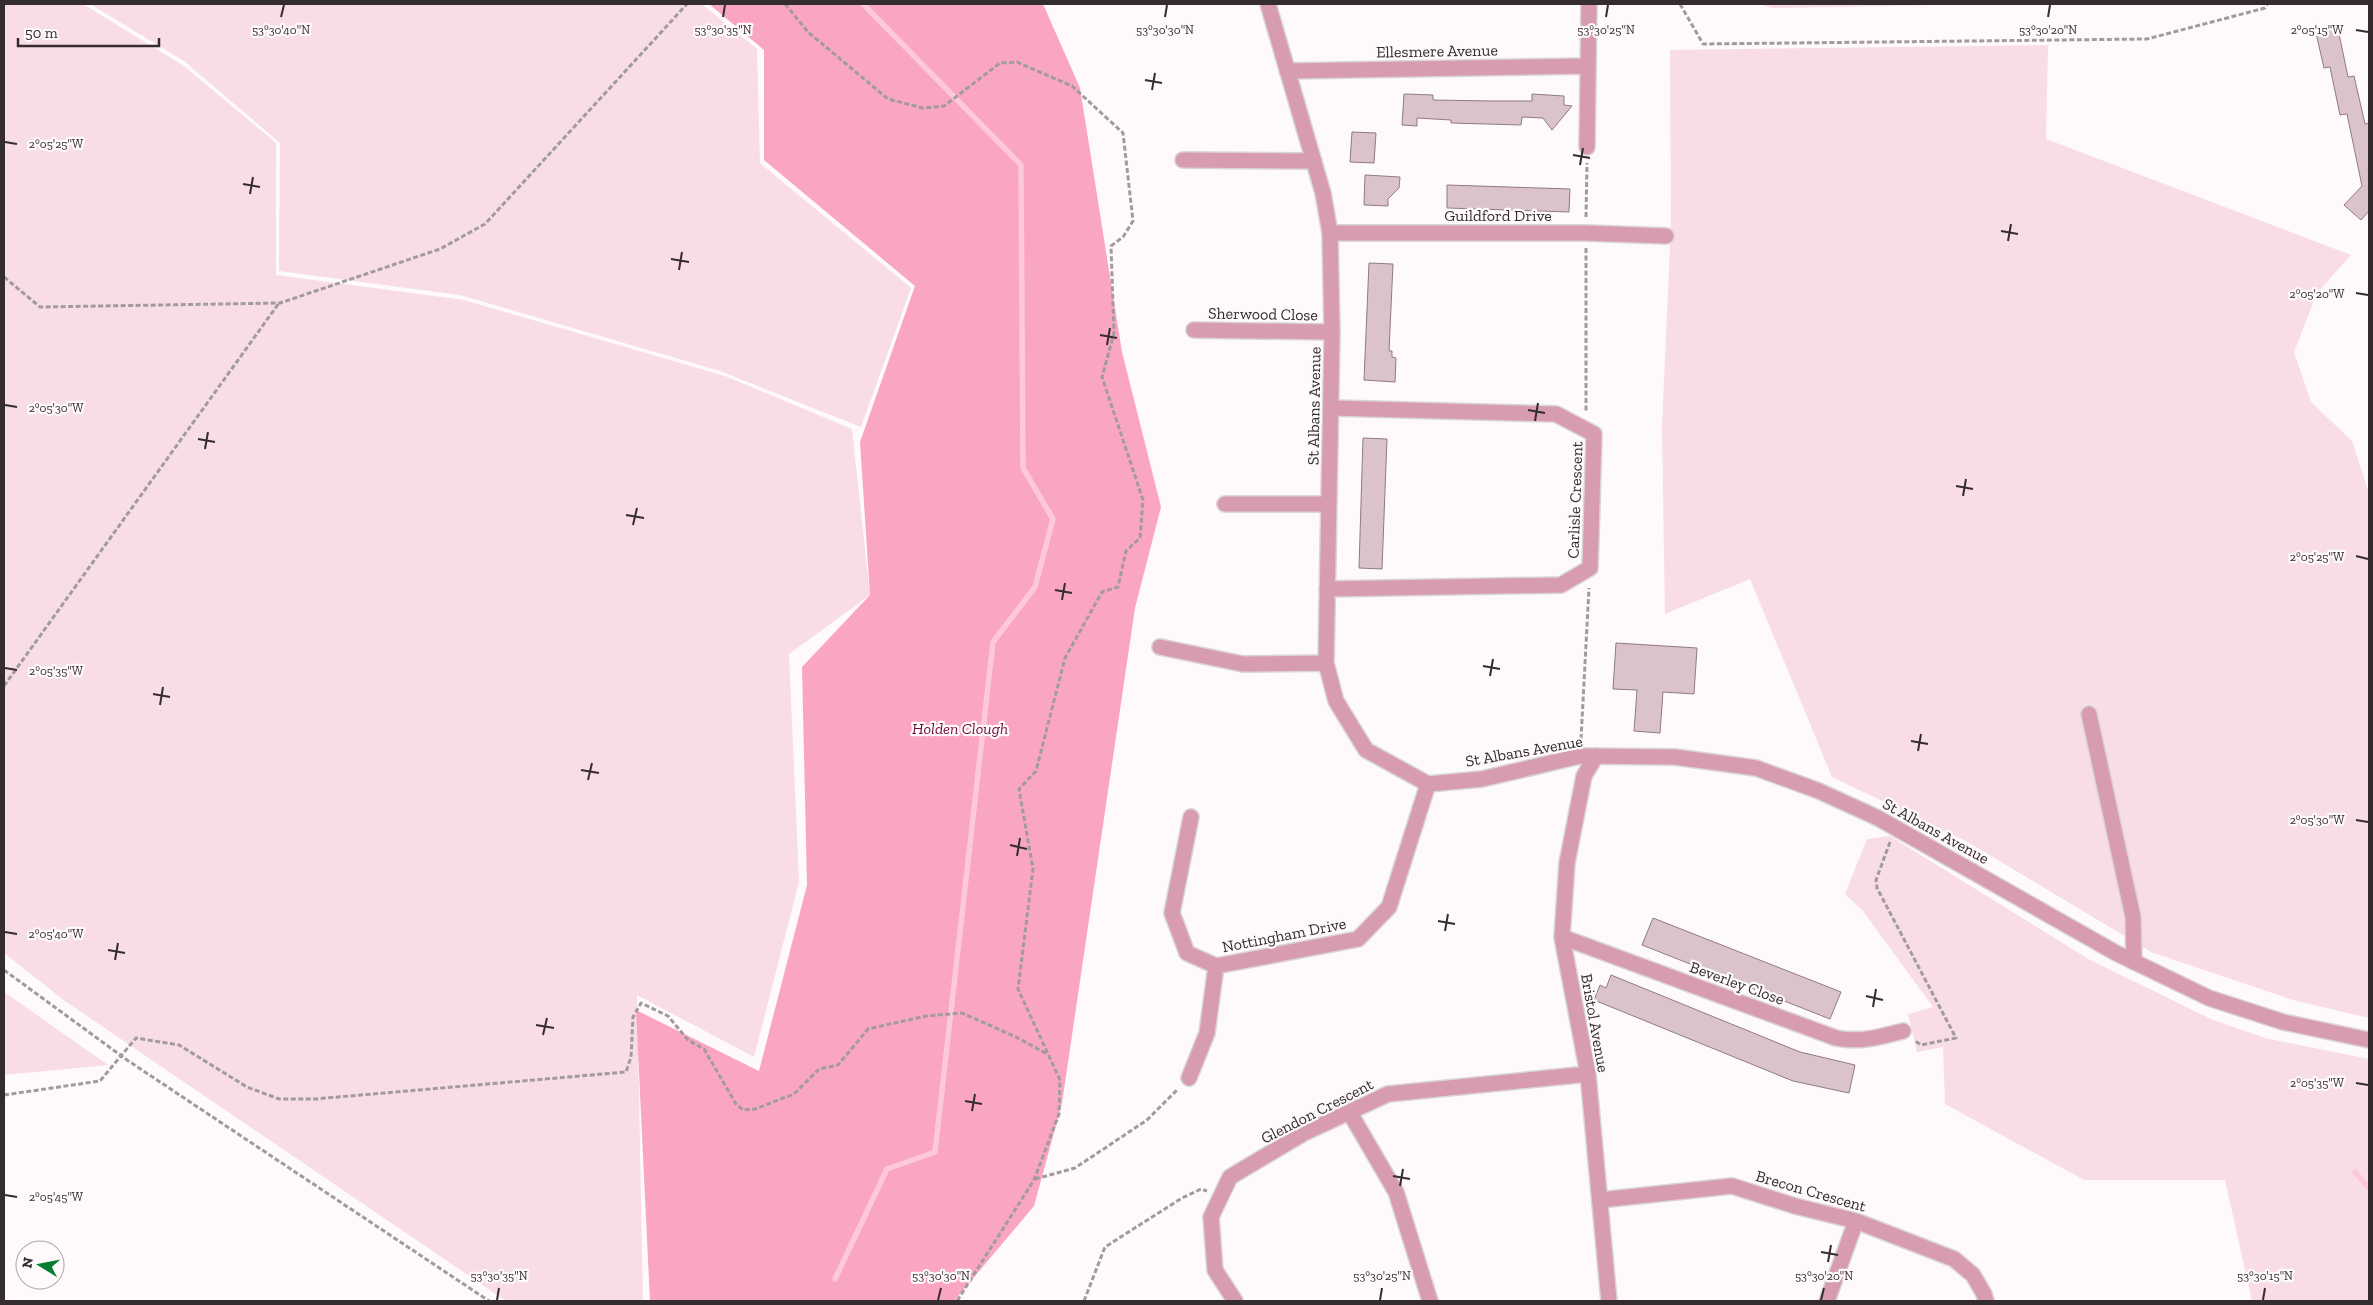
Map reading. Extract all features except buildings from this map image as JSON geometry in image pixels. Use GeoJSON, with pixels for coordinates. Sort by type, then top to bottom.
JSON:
{"type":"FeatureCollection","features":[{"type":"Feature","properties":{"kind":"street","name":"St Albans Avenue"},"geometry":{"type":"LineString","coordinates":[[1268,4],[1323,193],[1330,233],[1332,408],[1326,663],[1336,701],[1366,750],[1428,784],[1482,779],[1580,756],[1675,757],[1756,768],[1819,791],[1896,828],[2134,962],[2209,998],[2283,1022],[2369,1040]]}},
{"type":"Feature","properties":{"kind":"street"},"geometry":{"type":"LineString","coordinates":[[1587,147],[1589,4]]}},
{"type":"Feature","properties":{"kind":"street","name":"Ellesmere Avenue"},"geometry":{"type":"LineString","coordinates":[[1288,71],[1588,66]]}},
{"type":"Feature","properties":{"kind":"street"},"geometry":{"type":"LineString","coordinates":[[1183,160],[1314,161]]}},
{"type":"Feature","properties":{"kind":"street","name":"Guildford Drive"},"geometry":{"type":"LineString","coordinates":[[1330,233],[1586,233],[1666,236]]}},
{"type":"Feature","properties":{"kind":"street","name":"Sherwood Close"},"geometry":{"type":"LineString","coordinates":[[1194,330],[1332,332]]}},
{"type":"Feature","properties":{"kind":"street","name":"Carlisle Crescent"},"geometry":{"type":"LineString","coordinates":[[1327,589],[1561,585],[1590,568],[1594,434],[1556,414],[1332,408]]}},
{"type":"Feature","properties":{"kind":"street"},"geometry":{"type":"LineString","coordinates":[[1225,504],[1329,504]]}},
{"type":"Feature","properties":{"kind":"street"},"geometry":{"type":"LineString","coordinates":[[1160,648],[1243,664],[1326,663]]}},
{"type":"Feature","properties":{"kind":"street"},"geometry":{"type":"LineString","coordinates":[[2089,714],[2133,917],[2134,962]]}},
{"type":"Feature","properties":{"kind":"street","name":"Bristol Avenue"},"geometry":{"type":"LineString","coordinates":[[1596,756],[1584,776],[1567,863],[1562,938],[1588,1074],[1609,1301]]}},
{"type":"Feature","properties":{"kind":"street","name":"Nottingham Drive"},"geometry":{"type":"LineString","coordinates":[[1191,817],[1172,913],[1187,953],[1216,966],[1358,939],[1389,908],[1428,784]]}},
{"type":"Feature","properties":{"kind":"street","name":"Beverley Close"},"geometry":{"type":"LineString","coordinates":[[1562,938],[1836,1038],[1848,1041],[1871,1040],[1903,1031]]}},
{"type":"Feature","properties":{"kind":"street"},"geometry":{"type":"LineString","coordinates":[[1189,1078],[1208,1033],[1216,966]]}},
{"type":"Feature","properties":{"kind":"street","name":"Glendon Crescent"},"geometry":{"type":"LineString","coordinates":[[1235,1301],[1215,1270],[1211,1217],[1230,1177],[1304,1134],[1388,1094],[1588,1074]]}},
{"type":"Feature","properties":{"kind":"street"},"geometry":{"type":"LineString","coordinates":[[1350,1113],[1396,1192],[1430,1301]]}},
{"type":"Feature","properties":{"kind":"street","name":"Brecon Crescent"},"geometry":{"type":"LineString","coordinates":[[1600,1200],[1732,1186],[1795,1206],[1856,1221],[1954,1259],[1972,1275],[1986,1301]]}},
{"type":"Feature","properties":{"kind":"street"},"geometry":{"type":"LineString","coordinates":[[1827,1301],[1856,1221]]}},
{"type":"Feature","properties":{"kind":"path"},"geometry":{"type":"LineString","coordinates":[[4,277],[40,307],[280,303],[440,249],[485,224],[687,4]]}},
{"type":"Feature","properties":{"kind":"path"},"geometry":{"type":"LineString","coordinates":[[785,4],[808,32],[888,99],[923,108],[944,106],[1000,63],[1017,62],[1072,86],[1123,133],[1133,221],[1123,237],[1111,246],[1114,333],[1102,377],[1143,500],[1140,538],[1126,551],[1118,586],[1102,592],[1065,658],[1036,771],[1019,789],[1033,869],[1018,989],[1060,1080],[1059,1114],[1034,1180],[957,1301]]}},
{"type":"Feature","properties":{"kind":"path"},"geometry":{"type":"LineString","coordinates":[[1680,4],[1703,44],[2147,39],[2265,8],[2268,4]]}},
{"type":"Feature","properties":{"kind":"path"},"geometry":{"type":"LineString","coordinates":[[1586,430],[1587,147]]}},
{"type":"Feature","properties":{"kind":"path"},"geometry":{"type":"LineString","coordinates":[[4,686],[280,303]]}},
{"type":"Feature","properties":{"kind":"path"},"geometry":{"type":"LineString","coordinates":[[1580,756],[1590,568]]}},
{"type":"Feature","properties":{"kind":"path"},"geometry":{"type":"LineString","coordinates":[[1896,828],[1876,880],[1877,888],[1956,1038],[1921,1045],[1903,1031]]}},
{"type":"Feature","properties":{"kind":"path"},"geometry":{"type":"LineString","coordinates":[[4,970],[121,1056],[489,1301]]}},
{"type":"Feature","properties":{"kind":"path"},"geometry":{"type":"LineString","coordinates":[[4,1095],[100,1080],[136,1038],[179,1045],[247,1087],[279,1099],[314,1099],[626,1072],[631,1057],[633,1017],[641,1003],[668,1016],[688,1040],[704,1050],[736,1104],[743,1110],[755,1109],[794,1094],[819,1069],[838,1065],[868,1029],[926,1016],[962,1014],[1016,1037],[1048,1054]]}},
{"type":"Feature","properties":{"kind":"path"},"geometry":{"type":"LineString","coordinates":[[1034,1180],[1075,1168],[1147,1120],[1189,1078]]}},
{"type":"Feature","properties":{"kind":"path"},"geometry":{"type":"LineString","coordinates":[[1084,1301],[1105,1248],[1182,1198],[1201,1189]]}},
{"type":"Feature","properties":{"kind":"shaded area"},"geometry":{"type":"Polygon","coordinates":[[[4,4],[83,4],[184,66],[276,143],[276,275],[464,300],[725,376],[852,429],[870,595],[789,654],[799,882],[754,1057],[637,995],[643,1301],[506,1301],[65,1001],[4,953],[4,4]]]}},
{"type":"Feature","properties":{"kind":"shaded area"},"geometry":{"type":"Polygon","coordinates":[[[90,4],[702,4],[757,49],[760,163],[911,288],[861,427],[720,371],[460,295],[279,271],[280,143],[184,61],[90,4]]]}},
{"type":"Feature","properties":{"kind":"shaded area"},"geometry":{"type":"Polygon","coordinates":[[[1759,4],[1992,4],[1772,8],[1759,4]]]}},
{"type":"Feature","properties":{"kind":"shaded area"},"geometry":{"type":"Polygon","coordinates":[[[2048,45],[2046,139],[2351,255],[2317,293],[2294,352],[2311,402],[2352,441],[2369,493],[2369,1018],[2293,1000],[2151,952],[1966,841],[1832,777],[1750,579],[1665,614],[1662,427],[1671,222],[1670,50],[2048,45]]]}},
{"type":"Feature","properties":{"kind":"shaded area"},"geometry":{"type":"Polygon","coordinates":[[[1890,836],[2090,960],[2213,1020],[2265,1038],[2369,1059],[2369,1301],[2252,1301],[2225,1180],[2084,1180],[1945,1104],[1943,1047],[1917,1052],[1908,1014],[1933,1007],[1863,911],[1845,894],[1867,839],[1890,836]]]}},
{"type":"Feature","properties":{"kind":"shaded area"},"geometry":{"type":"Polygon","coordinates":[[[4,992],[108,1065],[4,1075],[4,992]]]}},
{"type":"Feature","properties":{"kind":"green space","name":"Holden Clough"},"geometry":{"type":"Polygon","coordinates":[[[709,4],[1043,4],[1080,88],[1122,352],[1161,507],[1135,608],[1062,1103],[1034,1206],[954,1301],[650,1301],[636,1010],[759,1071],[807,885],[802,667],[870,595],[860,442],[915,286],[764,160],[764,50],[709,4]]]}},
{"type":"Feature","properties":{"kind":"waterway"},"geometry":{"type":"LineString","coordinates":[[835,1279],[887,1169],[935,1152],[993,642],[1035,587],[1053,519],[1023,468],[1021,165],[863,4]]}},
{"type":"Feature","properties":{"kind":"waterway"},"geometry":{"type":"LineString","coordinates":[[2355,1172],[2369,1188]]}}]}
